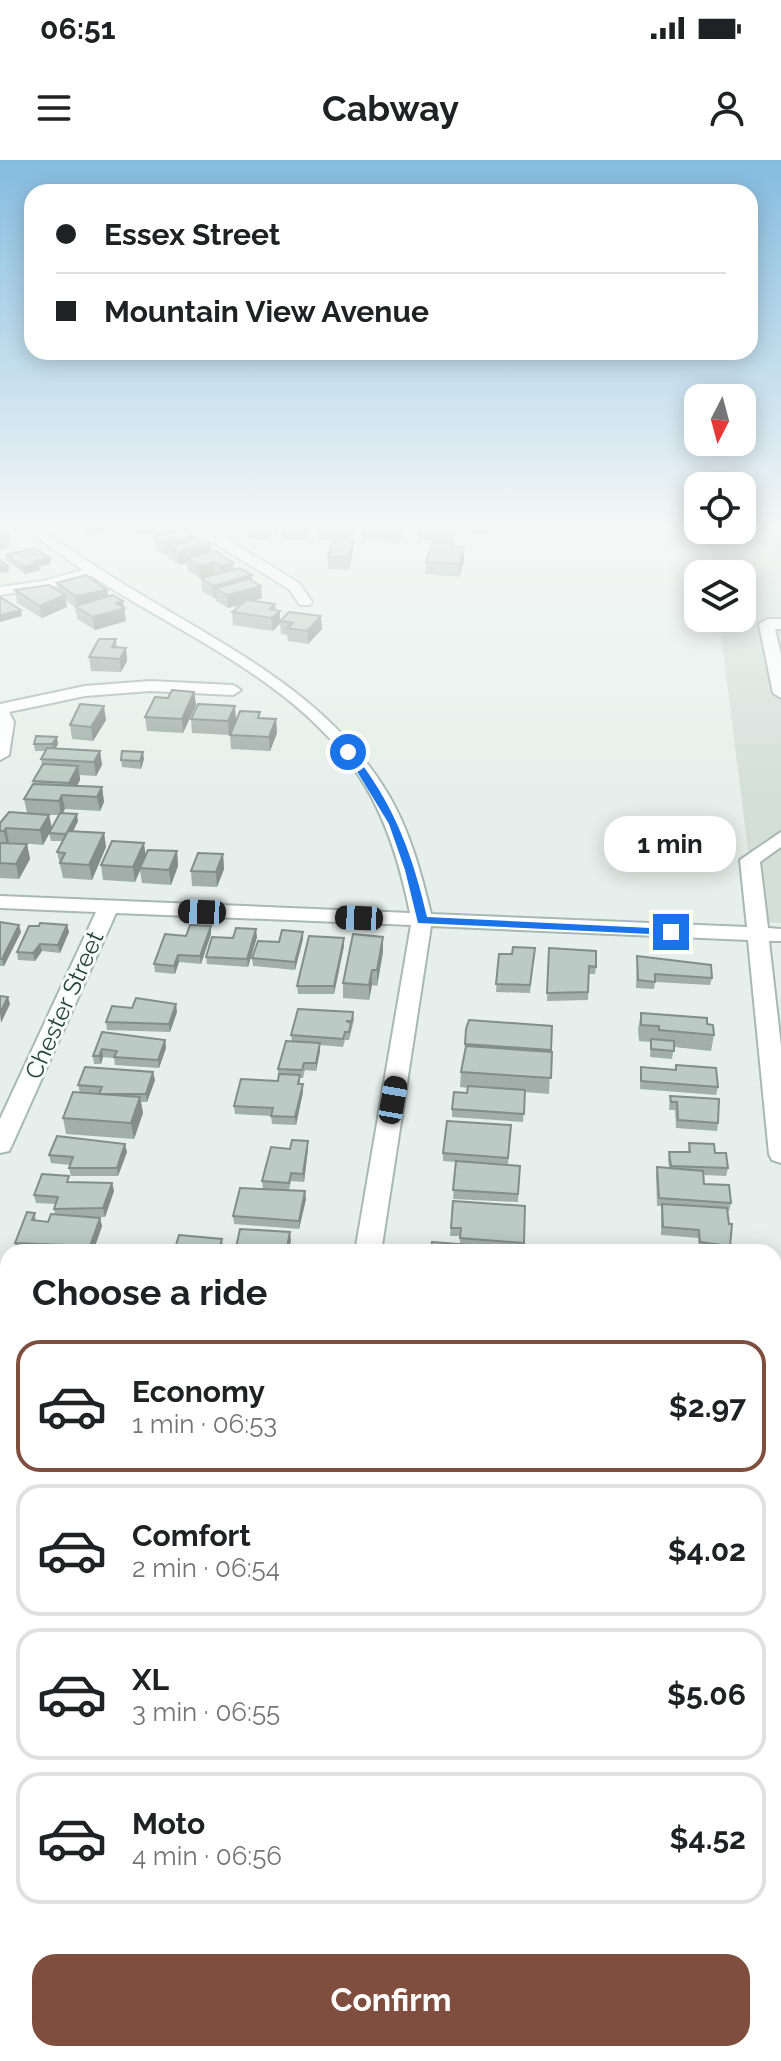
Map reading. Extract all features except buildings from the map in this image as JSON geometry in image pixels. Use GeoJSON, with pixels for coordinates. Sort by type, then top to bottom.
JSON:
{"type":"FeatureCollection","features":[{"type":"Feature","properties":{"kind":"street"},"geometry":{"type":"LineString","coordinates":[[167,614],[259,670],[296,697],[331,732],[364,772],[394,824],[410,870],[422,920],[369,1244]]}},
{"type":"Feature","properties":{"kind":"street"},"geometry":{"type":"LineString","coordinates":[[776,622],[781,693]]}},
{"type":"Feature","properties":{"kind":"street"},"geometry":{"type":"LineString","coordinates":[[0,755],[6,722],[0,710],[85,691],[150,686],[233,690]]}},
{"type":"Feature","properties":{"kind":"street"},"geometry":{"type":"LineString","coordinates":[[781,838],[750,860],[770,935],[781,1154]]}},
{"type":"Feature","properties":{"kind":"street"},"geometry":{"type":"LineString","coordinates":[[0,902],[770,935]]}},
{"type":"Feature","properties":{"kind":"street","name":"Chester Street"},"geometry":{"type":"LineString","coordinates":[[0,1145],[108,908]]}},
{"type":"Feature","properties":{"kind":"shaded area"},"geometry":{"type":"Polygon","coordinates":[[[756,614],[781,614],[781,923],[757,922],[721,632],[756,632],[756,614]]]}},
{"type":"Feature","properties":{"kind":"route"},"geometry":{"type":"LineString","coordinates":[[348,752],[364,772],[394,824],[410,870],[422,920],[671,932]]}}]}
